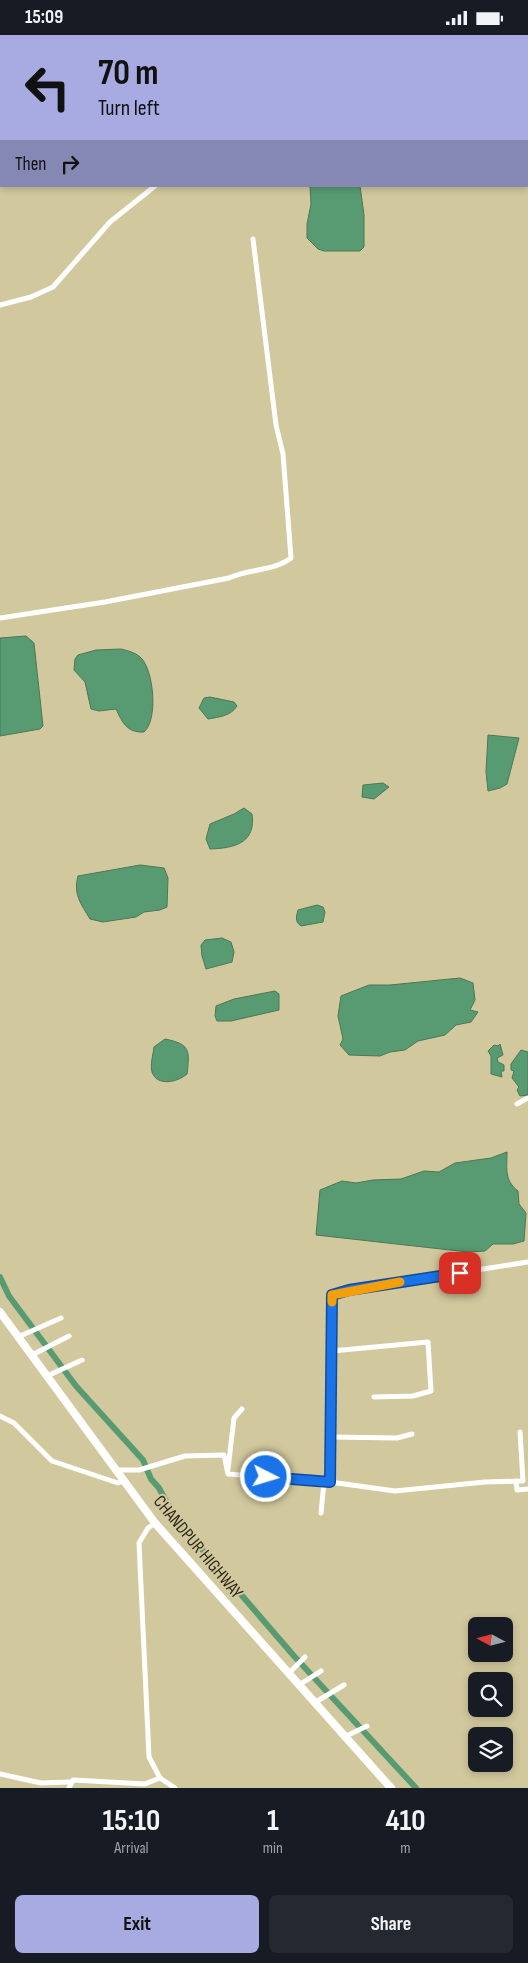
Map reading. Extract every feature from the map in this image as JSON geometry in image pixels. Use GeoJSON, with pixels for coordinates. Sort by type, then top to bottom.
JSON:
{"type":"FeatureCollection","features":[{"type":"Feature","properties":{"kind":"main road","name":"CHANDPUR HIGHWAY"},"geometry":{"type":"LineString","coordinates":[[0,1311],[155,1523],[298,1686],[391,1788]]}},
{"type":"Feature","properties":{"kind":"street"},"geometry":{"type":"LineString","coordinates":[[0,305],[31,297],[54,287],[110,222],[154,187]]}},
{"type":"Feature","properties":{"kind":"street"},"geometry":{"type":"LineString","coordinates":[[0,618],[105,602],[229,578],[240,573],[283,565],[292,558],[283,454],[276,425],[252,239]]}},
{"type":"Feature","properties":{"kind":"street"},"geometry":{"type":"LineString","coordinates":[[517,1103],[528,1098]]}},
{"type":"Feature","properties":{"kind":"street"},"geometry":{"type":"LineString","coordinates":[[321,1513],[327,1482],[331,1437],[332,1295],[349,1290],[528,1262]]}},
{"type":"Feature","properties":{"kind":"street"},"geometry":{"type":"LineString","coordinates":[[18,1337],[61,1318]]}},
{"type":"Feature","properties":{"kind":"street"},"geometry":{"type":"LineString","coordinates":[[32,1355],[70,1336]]}},
{"type":"Feature","properties":{"kind":"street"},"geometry":{"type":"LineString","coordinates":[[332,1351],[428,1342],[431,1391],[413,1396],[374,1397]]}},
{"type":"Feature","properties":{"kind":"street"},"geometry":{"type":"LineString","coordinates":[[47,1376],[82,1360]]}},
{"type":"Feature","properties":{"kind":"street"},"geometry":{"type":"LineString","coordinates":[[228,1474],[234,1418],[242,1409]]}},
{"type":"Feature","properties":{"kind":"street"},"geometry":{"type":"LineString","coordinates":[[0,1416],[14,1423],[52,1461],[118,1483],[124,1481]]}},
{"type":"Feature","properties":{"kind":"street"},"geometry":{"type":"LineString","coordinates":[[228,1474],[327,1482],[395,1491],[523,1481],[520,1432]]}},
{"type":"Feature","properties":{"kind":"street"},"geometry":{"type":"LineString","coordinates":[[331,1437],[397,1438],[412,1434]]}},
{"type":"Feature","properties":{"kind":"street"},"geometry":{"type":"LineString","coordinates":[[116,1470],[139,1470],[184,1456],[224,1455],[228,1474]]}},
{"type":"Feature","properties":{"kind":"street"},"geometry":{"type":"LineString","coordinates":[[516,1481],[518,1491],[528,1489]]}},
{"type":"Feature","properties":{"kind":"street"},"geometry":{"type":"LineString","coordinates":[[155,1523],[148,1528],[139,1543],[149,1757],[160,1778],[175,1788]]}},
{"type":"Feature","properties":{"kind":"street"},"geometry":{"type":"LineString","coordinates":[[288,1674],[305,1657]]}},
{"type":"Feature","properties":{"kind":"street"},"geometry":{"type":"LineString","coordinates":[[298,1686],[322,1671]]}},
{"type":"Feature","properties":{"kind":"street"},"geometry":{"type":"LineString","coordinates":[[314,1703],[344,1685]]}},
{"type":"Feature","properties":{"kind":"street"},"geometry":{"type":"LineString","coordinates":[[344,1737],[367,1726]]}},
{"type":"Feature","properties":{"kind":"street"},"geometry":{"type":"LineString","coordinates":[[0,1774],[41,1783],[90,1781],[145,1784],[160,1778]]}},
{"type":"Feature","properties":{"kind":"street"},"geometry":{"type":"LineString","coordinates":[[68,1788],[70,1782]]}},
{"type":"Feature","properties":{"kind":"shaded area"},"geometry":{"type":"Polygon","coordinates":[[[310,187],[360,187],[364,215],[364,247],[360,251],[324,251],[318,249],[307,238],[307,224],[311,204],[310,187]]]}},
{"type":"Feature","properties":{"kind":"shaded area"},"geometry":{"type":"Polygon","coordinates":[[[26,636],[34,643],[43,726],[40,729],[0,736],[0,638],[26,636]]]}},
{"type":"Feature","properties":{"kind":"shaded area"},"geometry":{"type":"Polygon","coordinates":[[[121,649],[133,653],[142,659],[152,685],[153,707],[148,726],[144,732],[129,729],[116,709],[99,711],[91,709],[85,682],[74,670],[75,659],[78,655],[96,650],[121,649]]]}},
{"type":"Feature","properties":{"kind":"shaded area"},"geometry":{"type":"Polygon","coordinates":[[[210,697],[234,702],[237,706],[228,714],[208,719],[199,708],[204,698],[210,697]]]}},
{"type":"Feature","properties":{"kind":"shaded area"},"geometry":{"type":"Polygon","coordinates":[[[488,735],[519,738],[507,784],[488,791],[486,772],[488,735]]]}},
{"type":"Feature","properties":{"kind":"shaded area"},"geometry":{"type":"Polygon","coordinates":[[[383,783],[389,787],[374,799],[362,797],[363,785],[383,783]]]}},
{"type":"Feature","properties":{"kind":"shaded area"},"geometry":{"type":"Polygon","coordinates":[[[244,808],[252,814],[251,832],[247,838],[235,845],[210,849],[206,839],[210,824],[244,808]]]}},
{"type":"Feature","properties":{"kind":"shaded area"},"geometry":{"type":"Polygon","coordinates":[[[140,865],[164,868],[168,878],[167,907],[144,912],[136,917],[103,922],[90,919],[77,894],[78,876],[140,865]]]}},
{"type":"Feature","properties":{"kind":"shaded area"},"geometry":{"type":"Polygon","coordinates":[[[317,905],[323,907],[325,912],[323,922],[301,926],[296,919],[298,910],[317,905]]]}},
{"type":"Feature","properties":{"kind":"shaded area"},"geometry":{"type":"Polygon","coordinates":[[[222,938],[231,942],[234,952],[232,962],[206,969],[201,945],[205,940],[222,938]]]}},
{"type":"Feature","properties":{"kind":"shaded area"},"geometry":{"type":"Polygon","coordinates":[[[460,978],[473,983],[475,1000],[470,1010],[478,1012],[471,1022],[456,1025],[445,1035],[418,1041],[405,1050],[390,1052],[380,1056],[349,1055],[340,1045],[343,1039],[338,1016],[341,996],[369,985],[390,985],[460,978]]]}},
{"type":"Feature","properties":{"kind":"shaded area"},"geometry":{"type":"Polygon","coordinates":[[[275,991],[279,994],[279,1010],[231,1021],[217,1021],[215,1016],[216,1006],[234,999],[275,991]]]}},
{"type":"Feature","properties":{"kind":"shaded area"},"geometry":{"type":"Polygon","coordinates":[[[165,1039],[184,1046],[188,1054],[187,1074],[168,1082],[158,1080],[151,1069],[154,1047],[165,1039]]]}},
{"type":"Feature","properties":{"kind":"shaded area"},"geometry":{"type":"Polygon","coordinates":[[[500,1044],[503,1055],[497,1058],[498,1062],[504,1065],[504,1071],[501,1071],[502,1077],[491,1074],[491,1056],[488,1051],[494,1045],[498,1046],[500,1044]]]}},
{"type":"Feature","properties":{"kind":"shaded area"},"geometry":{"type":"Polygon","coordinates":[[[521,1050],[528,1052],[528,1095],[520,1096],[517,1090],[519,1087],[512,1078],[514,1071],[511,1070],[511,1064],[521,1050]]]}},
{"type":"Feature","properties":{"kind":"shaded area"},"geometry":{"type":"Polygon","coordinates":[[[507,1152],[508,1178],[518,1191],[519,1204],[526,1213],[524,1241],[513,1244],[493,1244],[485,1251],[468,1252],[316,1235],[320,1190],[342,1181],[356,1183],[401,1179],[424,1171],[439,1172],[455,1163],[491,1158],[507,1152]]]}},
{"type":"Feature","properties":{"kind":"waterway"},"geometry":{"type":"LineString","coordinates":[[0,1277],[9,1296],[76,1386],[143,1460],[151,1479],[159,1488],[175,1518],[294,1656],[416,1788]]}},
{"type":"Feature","properties":{"kind":"slow traffic"},"geometry":{"type":"LineString","coordinates":[[332,1302],[332,1295],[349,1290],[400,1282]]}},
{"type":"Feature","properties":{"kind":"route"},"geometry":{"type":"LineString","coordinates":[[266,1477],[330,1482],[332,1295],[349,1290],[460,1273]]}}]}
